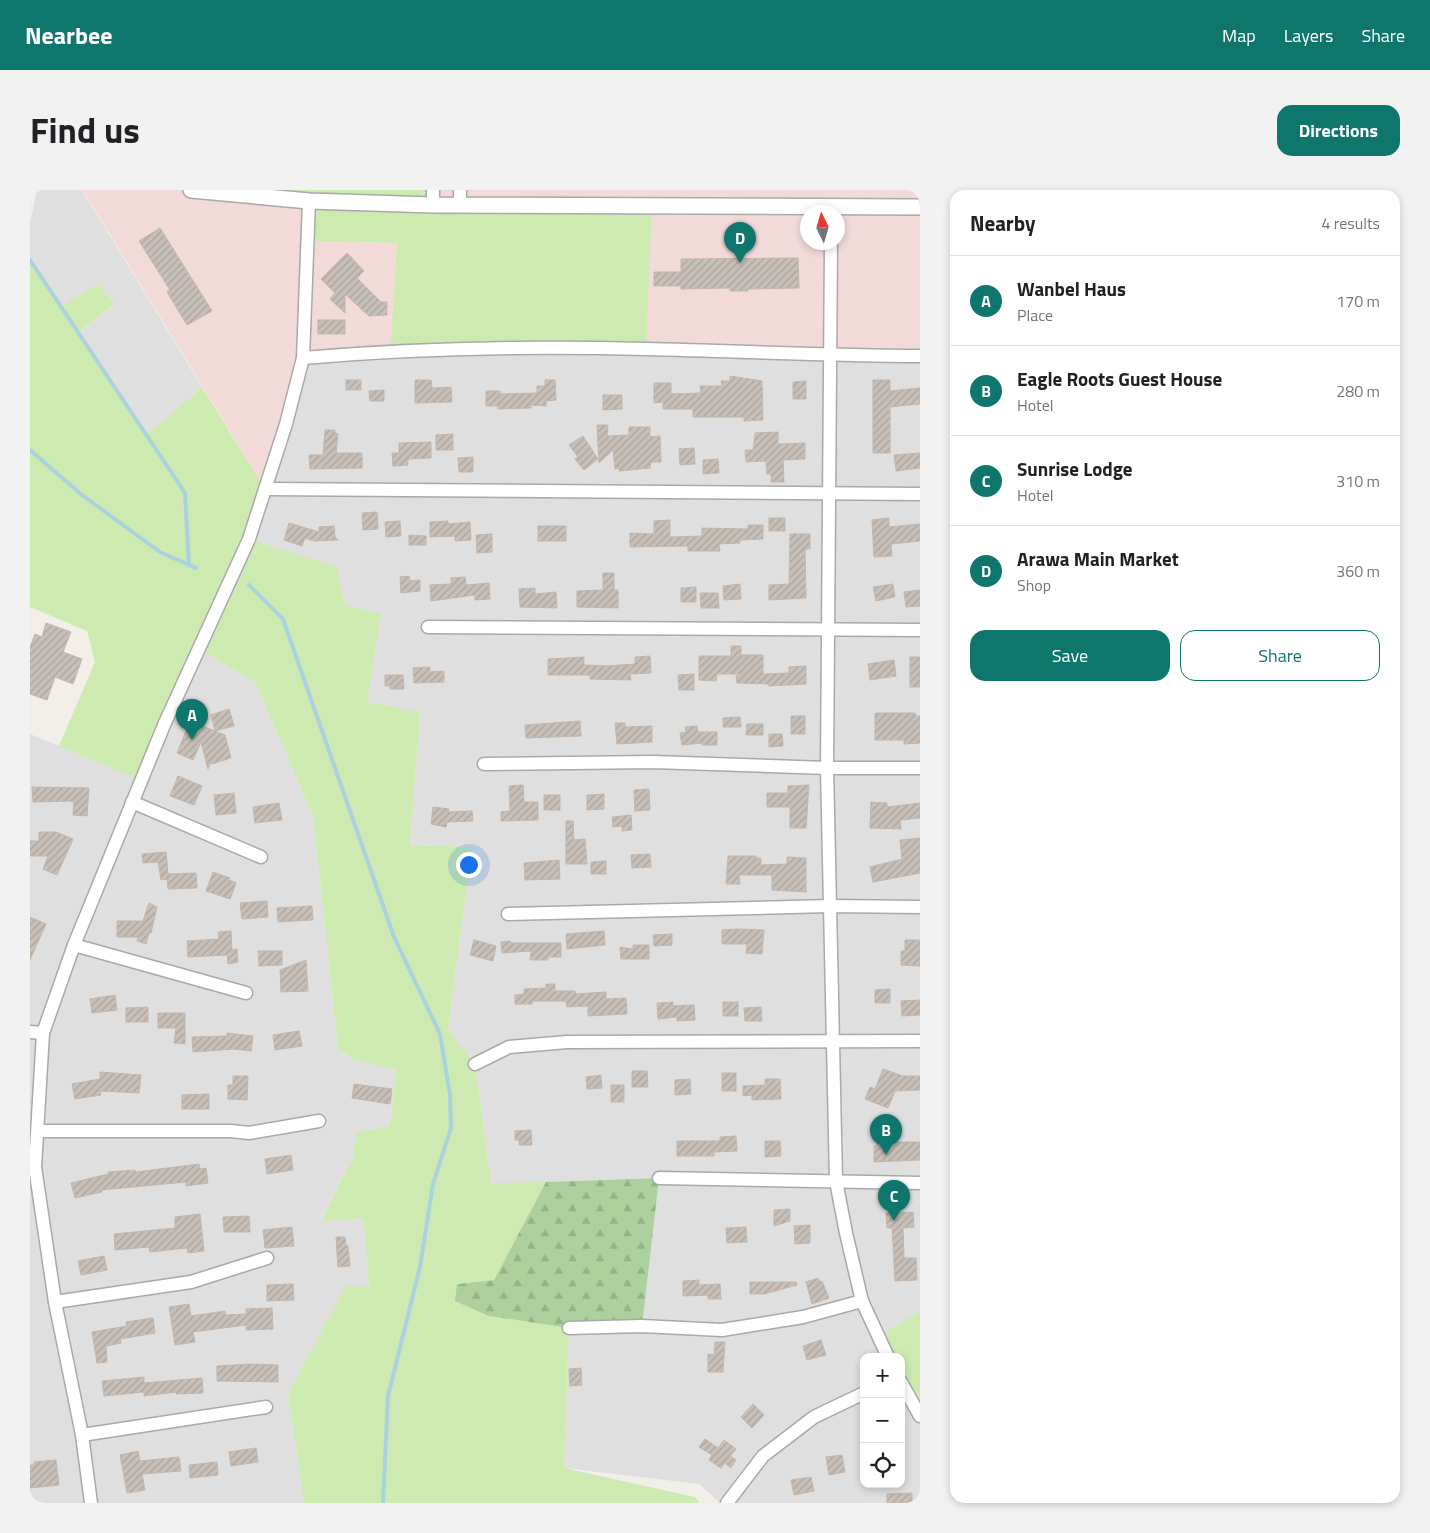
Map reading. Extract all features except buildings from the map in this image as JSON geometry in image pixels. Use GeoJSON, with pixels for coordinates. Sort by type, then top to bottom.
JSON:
{"type":"FeatureCollection","features":[{"type":"Feature","properties":{"kind":"street"},"geometry":{"type":"LineString","coordinates":[[191,190],[309,201],[460,198],[800,208]]}},
{"type":"Feature","properties":{"kind":"street"},"geometry":{"type":"LineString","coordinates":[[91,1503],[82,1435],[55,1302],[33,1168],[38,1131],[43,1033],[74,945],[167,716],[249,539],[286,424],[303,358],[309,201]]}},
{"type":"Feature","properties":{"kind":"street"},"geometry":{"type":"LineString","coordinates":[[845,209],[920,207]]}},
{"type":"Feature","properties":{"kind":"street"},"geometry":{"type":"LineString","coordinates":[[831,250],[828,768],[836,1181],[862,1301],[886,1353]]}},
{"type":"Feature","properties":{"kind":"street"},"geometry":{"type":"LineString","coordinates":[[303,358],[390,350],[636,349],[830,356],[920,356]]}},
{"type":"Feature","properties":{"kind":"street"},"geometry":{"type":"LineString","coordinates":[[265,489],[920,494]]}},
{"type":"Feature","properties":{"kind":"street"},"geometry":{"type":"LineString","coordinates":[[428,627],[920,630]]}},
{"type":"Feature","properties":{"kind":"street"},"geometry":{"type":"LineString","coordinates":[[484,764],[653,762],[828,768],[920,768]]}},
{"type":"Feature","properties":{"kind":"street"},"geometry":{"type":"LineString","coordinates":[[132,802],[261,857]]}},
{"type":"Feature","properties":{"kind":"street"},"geometry":{"type":"LineString","coordinates":[[508,914],[830,906],[920,907]]}},
{"type":"Feature","properties":{"kind":"street"},"geometry":{"type":"LineString","coordinates":[[74,945],[246,993]]}},
{"type":"Feature","properties":{"kind":"street"},"geometry":{"type":"LineString","coordinates":[[30,1032],[43,1033]]}},
{"type":"Feature","properties":{"kind":"street"},"geometry":{"type":"LineString","coordinates":[[475,1064],[509,1047],[567,1042],[920,1041]]}},
{"type":"Feature","properties":{"kind":"street"},"geometry":{"type":"LineString","coordinates":[[38,1131],[230,1131],[250,1133],[319,1121]]}},
{"type":"Feature","properties":{"kind":"street"},"geometry":{"type":"LineString","coordinates":[[659,1178],[920,1183]]}},
{"type":"Feature","properties":{"kind":"street"},"geometry":{"type":"LineString","coordinates":[[55,1302],[191,1282],[267,1258]]}},
{"type":"Feature","properties":{"kind":"street"},"geometry":{"type":"LineString","coordinates":[[569,1328],[642,1326],[722,1330],[803,1317],[862,1301]]}},
{"type":"Feature","properties":{"kind":"street"},"geometry":{"type":"LineString","coordinates":[[905,1389],[920,1416]]}},
{"type":"Feature","properties":{"kind":"street"},"geometry":{"type":"LineString","coordinates":[[727,1503],[764,1456],[814,1417],[860,1395]]}},
{"type":"Feature","properties":{"kind":"street"},"geometry":{"type":"LineString","coordinates":[[82,1435],[266,1407]]}},
{"type":"Feature","properties":{"kind":"shaded area"},"geometry":{"type":"Polygon","coordinates":[[[37,190],[82,190],[202,387],[146,435],[78,332],[114,305],[97,284],[61,307],[30,260],[30,223],[37,190]]]}},
{"type":"Feature","properties":{"kind":"shaded area"},"geometry":{"type":"Polygon","coordinates":[[[83,190],[191,190],[309,201],[309,241],[397,243],[390,350],[303,358],[265,489],[83,190]]]}},
{"type":"Feature","properties":{"kind":"shaded area"},"geometry":{"type":"Polygon","coordinates":[[[433,190],[920,190],[920,356],[646,349],[433,205],[433,190]]]}},
{"type":"Feature","properties":{"kind":"shaded area"},"geometry":{"type":"Polygon","coordinates":[[[390,350],[920,356],[920,1311],[879,1337],[886,1353],[860,1353],[860,1488],[905,1488],[905,1389],[920,1416],[920,1503],[720,1503],[699,1484],[564,1468],[569,1328],[658,1178],[491,1184],[475,1064],[448,1029],[472,847],[410,845],[420,713],[367,702],[345,605],[249,539],[303,358],[390,350]]]}},
{"type":"Feature","properties":{"kind":"shaded area"},"geometry":{"type":"Polygon","coordinates":[[[198,649],[255,682],[313,816],[338,1048],[352,1059],[396,1069],[390,1126],[356,1132],[353,1158],[321,1220],[363,1218],[369,1287],[288,1394],[304,1503],[30,1503],[30,734],[141,779],[198,649]]]}},
{"type":"Feature","properties":{"kind":"green space"},"geometry":{"type":"Polygon","coordinates":[[[191,190],[433,190],[433,205],[652,207],[646,349],[390,350],[397,243],[308,241],[308,201],[191,190]]]}},
{"type":"Feature","properties":{"kind":"green space"},"geometry":{"type":"Polygon","coordinates":[[[30,260],[61,306],[97,284],[115,304],[78,332],[146,435],[202,387],[265,489],[249,539],[336,567],[345,605],[381,614],[367,702],[420,712],[410,845],[472,847],[448,1029],[475,1064],[491,1183],[546,1182],[494,1280],[457,1284],[489,1316],[569,1328],[564,1468],[695,1497],[699,1503],[304,1503],[288,1394],[346,1286],[369,1287],[363,1218],[321,1221],[353,1158],[356,1132],[390,1126],[396,1070],[352,1059],[338,1048],[313,816],[255,682],[198,649],[141,780],[59,746],[95,662],[87,631],[30,607],[30,260]]]}},
{"type":"Feature","properties":{"kind":"green space"},"geometry":{"type":"Polygon","coordinates":[[[659,1178],[642,1326],[569,1328],[489,1316],[455,1301],[457,1284],[494,1280],[546,1182],[659,1178]]]}},
{"type":"Feature","properties":{"kind":"green space"},"geometry":{"type":"Polygon","coordinates":[[[920,1311],[920,1416],[905,1389],[905,1353],[886,1353],[878,1337],[920,1311]]]}},
{"type":"Feature","properties":{"kind":"waterway"},"geometry":{"type":"LineString","coordinates":[[30,260],[185,493],[189,565]]}},
{"type":"Feature","properties":{"kind":"waterway"},"geometry":{"type":"LineString","coordinates":[[30,450],[82,495],[160,552],[196,568]]}},
{"type":"Feature","properties":{"kind":"waterway"},"geometry":{"type":"LineString","coordinates":[[249,585],[283,619],[394,937],[440,1034],[450,1095],[451,1128],[433,1184],[420,1267],[388,1396],[383,1503]]}},
{"type":"Feature","properties":{"kind":"place","name":"Arawa Main Market"},"geometry":{"type":"Point","coordinates":[740,263]}},
{"type":"Feature","properties":{"kind":"place","name":"Wanbel Haus"},"geometry":{"type":"Point","coordinates":[192,740]}},
{"type":"Feature","properties":{"kind":"place","name":"Eagle Roots Guest House"},"geometry":{"type":"Point","coordinates":[886,1155]}},
{"type":"Feature","properties":{"kind":"place","name":"Sunrise Lodge"},"geometry":{"type":"Point","coordinates":[894,1221]}}]}
